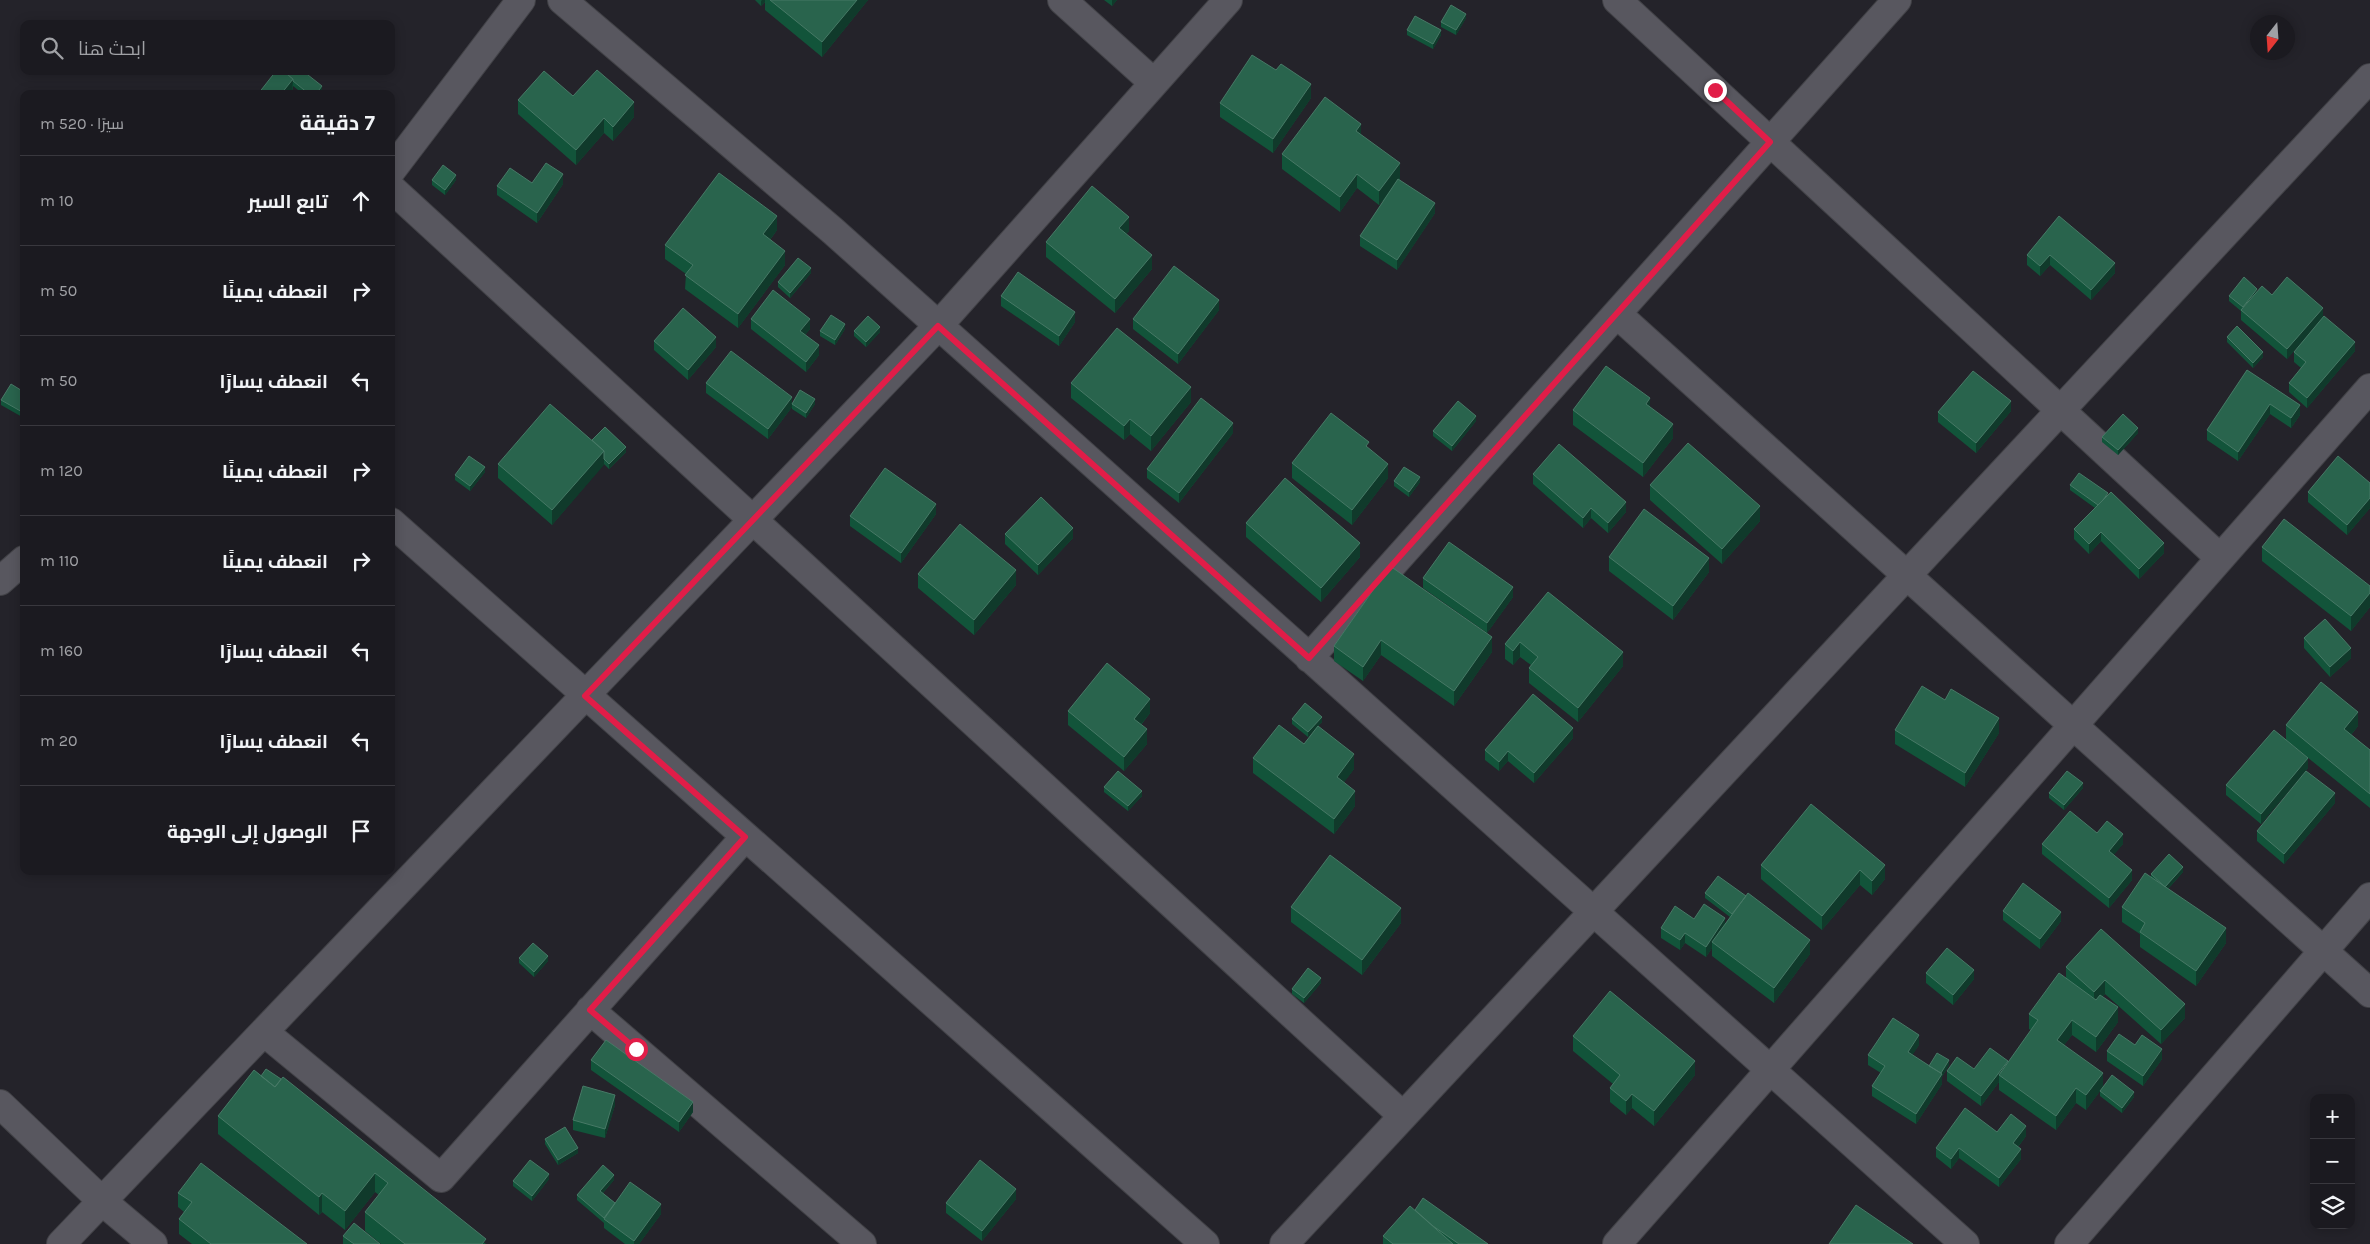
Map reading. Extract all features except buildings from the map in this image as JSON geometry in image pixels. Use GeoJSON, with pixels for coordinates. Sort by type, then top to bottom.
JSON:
{"type":"FeatureCollection","features":[{"type":"Feature","properties":{"kind":"street"},"geometry":{"type":"LineString","coordinates":[[395,166],[521,0]]}},
{"type":"Feature","properties":{"kind":"street"},"geometry":{"type":"LineString","coordinates":[[562,0],[832,231],[1964,1244]]}},
{"type":"Feature","properties":{"kind":"street"},"geometry":{"type":"LineString","coordinates":[[1062,0],[1154,83]]}},
{"type":"Feature","properties":{"kind":"street"},"geometry":{"type":"LineString","coordinates":[[62,1244],[938,326],[1228,0]]}},
{"type":"Feature","properties":{"kind":"street"},"geometry":{"type":"LineString","coordinates":[[1617,0],[2220,558]]}},
{"type":"Feature","properties":{"kind":"street"},"geometry":{"type":"LineString","coordinates":[[1309,658],[1897,0]]}},
{"type":"Feature","properties":{"kind":"street"},"geometry":{"type":"LineString","coordinates":[[1284,1244],[2370,78]]}},
{"type":"Feature","properties":{"kind":"street"},"geometry":{"type":"LineString","coordinates":[[395,192],[1403,1116]]}},
{"type":"Feature","properties":{"kind":"street"},"geometry":{"type":"LineString","coordinates":[[1617,314],[2370,993]]}},
{"type":"Feature","properties":{"kind":"street"},"geometry":{"type":"LineString","coordinates":[[1617,1244],[2370,388]]}},
{"type":"Feature","properties":{"kind":"street"},"geometry":{"type":"LineString","coordinates":[[395,526],[1205,1244]]}},
{"type":"Feature","properties":{"kind":"street"},"geometry":{"type":"LineString","coordinates":[[0,581],[20,564]]}},
{"type":"Feature","properties":{"kind":"street"},"geometry":{"type":"LineString","coordinates":[[264,1032],[440,1178],[745,837]]}},
{"type":"Feature","properties":{"kind":"street"},"geometry":{"type":"LineString","coordinates":[[2069,1244],[2370,896]]}},
{"type":"Feature","properties":{"kind":"street"},"geometry":{"type":"LineString","coordinates":[[590,1010],[862,1244]]}},
{"type":"Feature","properties":{"kind":"street"},"geometry":{"type":"LineString","coordinates":[[0,1104],[102,1201],[152,1244]]}},
{"type":"Feature","properties":{"kind":"route"},"geometry":{"type":"LineString","coordinates":[[636,1049],[590,1010],[745,837],[585,696],[938,326],[1309,658],[1770,142],[1715,90]]}}]}
